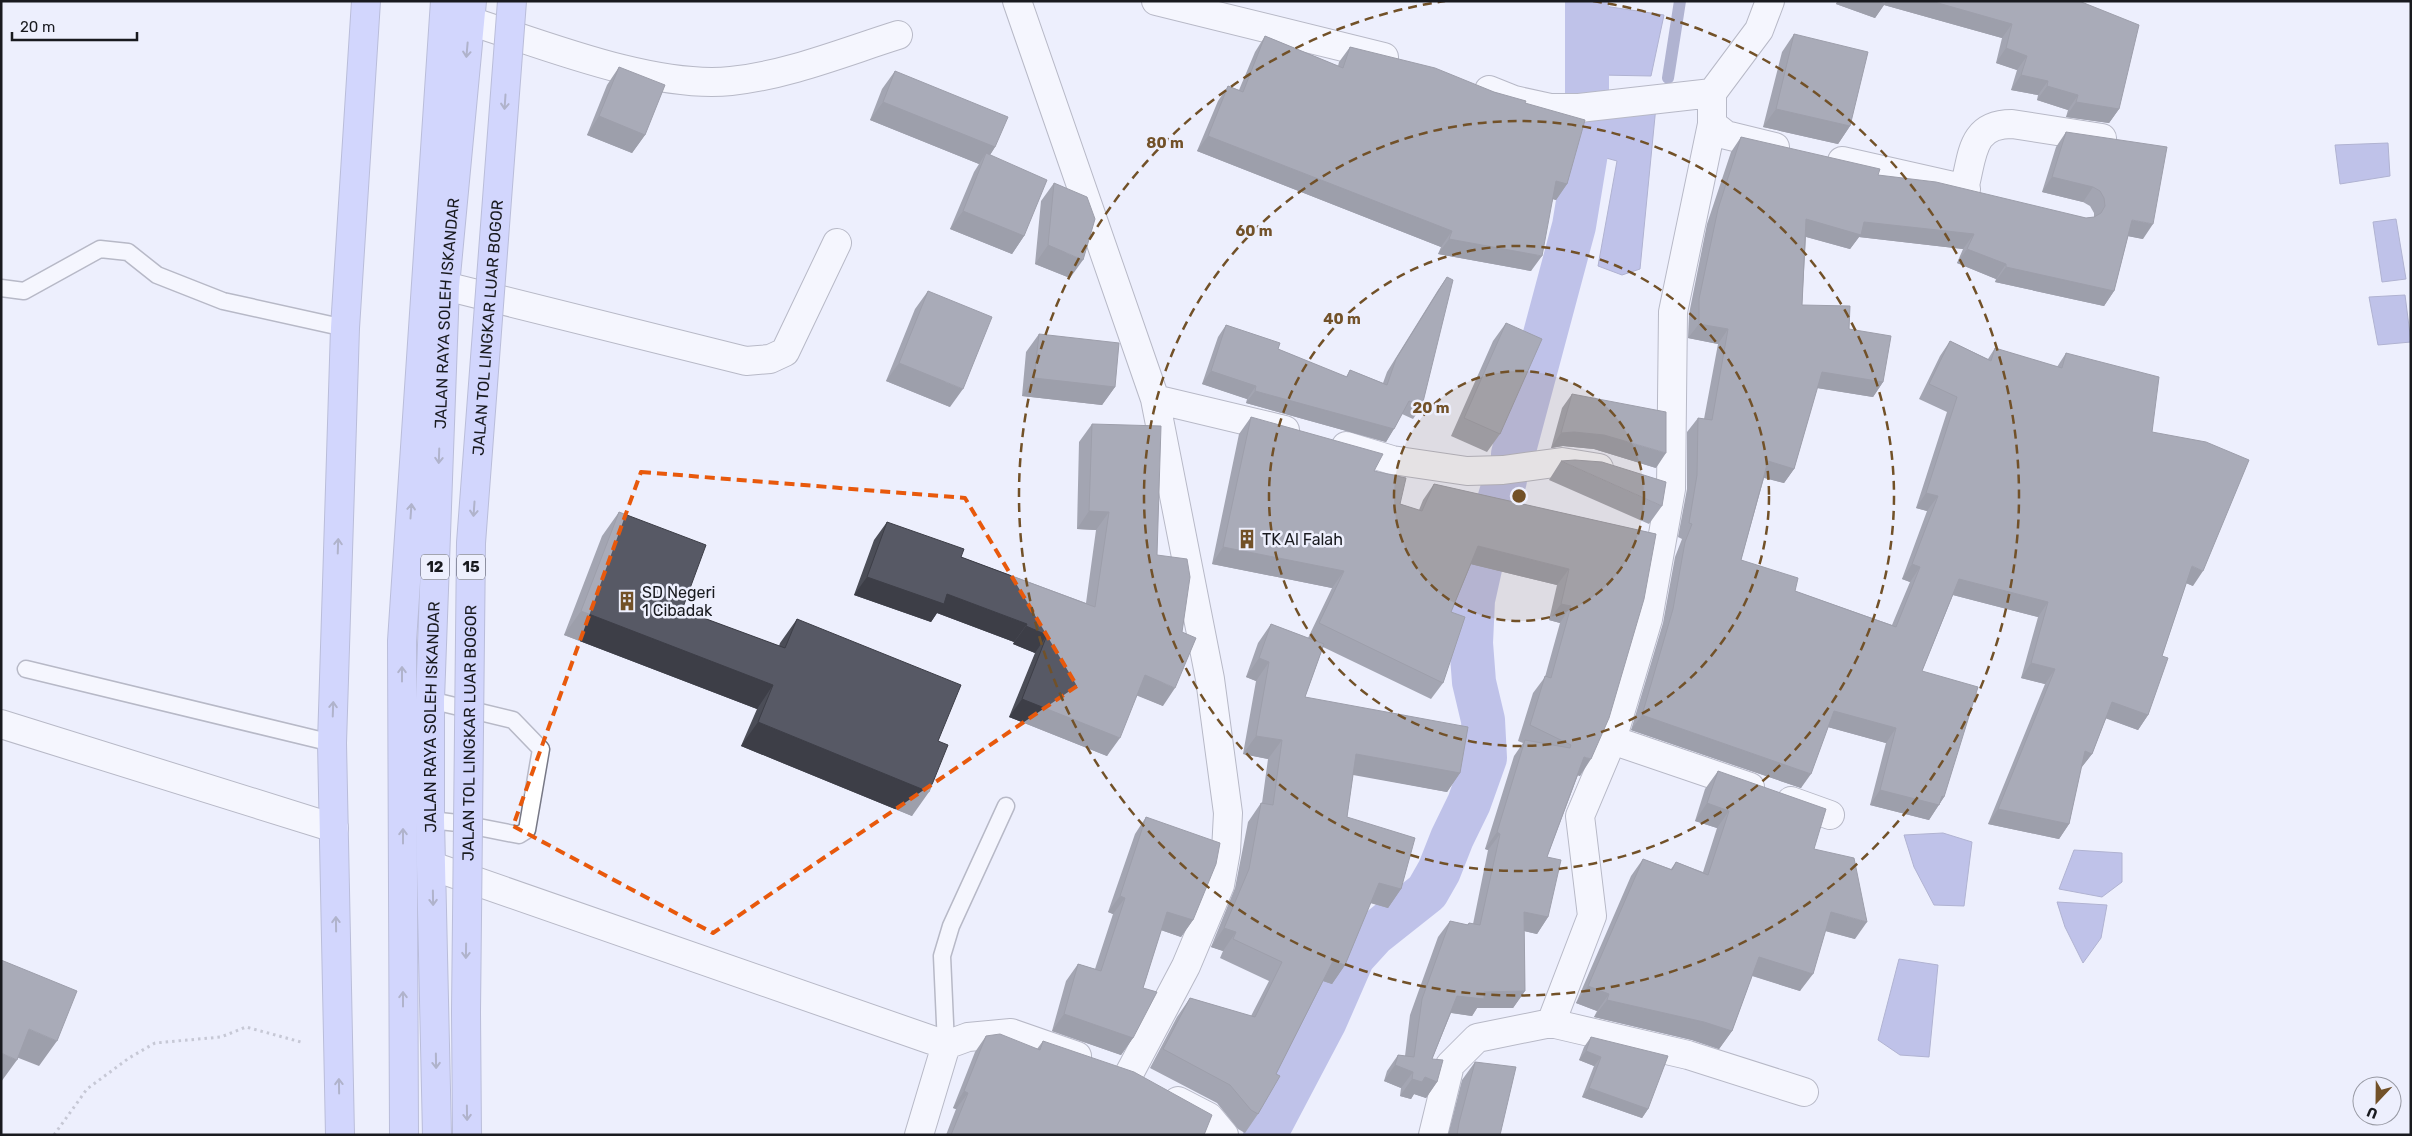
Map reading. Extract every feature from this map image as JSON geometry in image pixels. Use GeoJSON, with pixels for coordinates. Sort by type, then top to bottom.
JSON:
{"type":"FeatureCollection","features":[{"type":"Feature","properties":{"kind":"highway"},"geometry":{"type":"LineString","coordinates":[[340,1135],[332,743],[345,328],[366,1]]}},
{"type":"Feature","properties":{"kind":"highway"},"geometry":{"type":"LineString","coordinates":[[404,1135],[402,641],[445,1]]}},
{"type":"Feature","properties":{"kind":"highway","name":"JALAN TOL LINGKAR LUAR BOGOR"},"geometry":{"type":"LineString","coordinates":[[467,1135],[466,1012],[471,543],[512,1]]}},
{"type":"Feature","properties":{"kind":"highway","name":"JALAN RAYA SOLEH ISKANDAR"},"geometry":{"type":"LineString","coordinates":[[438,1135],[430,820],[430,700],[445,286],[471,11]]}},
{"type":"Feature","properties":{"kind":"street"},"geometry":{"type":"LineString","coordinates":[[1017,1],[1155,399],[1210,679],[1228,813],[1226,851],[1220,885],[1186,966],[1129,1074]]}},
{"type":"Feature","properties":{"kind":"street"},"geometry":{"type":"LineString","coordinates":[[1156,1],[1407,63]]}},
{"type":"Feature","properties":{"kind":"street"},"geometry":{"type":"LineString","coordinates":[[1551,1023],[1592,916],[1580,816],[1612,740],[1648,618],[1671,489],[1673,312],[1712,124],[1712,92],[1759,30],[1770,1]]}},
{"type":"Feature","properties":{"kind":"street"},"geometry":{"type":"LineString","coordinates":[[471,11],[623,69],[692,80],[730,81],[776,73],[898,35]]}},
{"type":"Feature","properties":{"kind":"street"},"geometry":{"type":"LineString","coordinates":[[1463,79],[1514,100],[1550,108],[1578,108],[1712,92]]}},
{"type":"Feature","properties":{"kind":"street"},"geometry":{"type":"LineString","coordinates":[[1712,124],[1726,135],[1993,196]]}},
{"type":"Feature","properties":{"kind":"street"},"geometry":{"type":"LineString","coordinates":[[1964,189],[1979,136],[1986,128],[1997,124],[2012,124],[2122,142]]}},
{"type":"Feature","properties":{"kind":"street"},"geometry":{"type":"LineString","coordinates":[[445,286],[746,361],[770,359],[784,352],[837,243]]}},
{"type":"Feature","properties":{"kind":"street"},"geometry":{"type":"LineString","coordinates":[[1155,399],[1315,438],[1392,460],[1467,471],[1503,470],[1562,462],[1592,466],[1671,489]]}},
{"type":"Feature","properties":{"kind":"street"},"geometry":{"type":"LineString","coordinates":[[1,724],[222,795],[334,828]]}},
{"type":"Feature","properties":{"kind":"street"},"geometry":{"type":"LineString","coordinates":[[1612,740],[1830,815]]}},
{"type":"Feature","properties":{"kind":"street"},"geometry":{"type":"LineString","coordinates":[[432,866],[946,1045],[968,1037],[1011,1034],[1129,1074],[1210,1118],[1224,1135]]}},
{"type":"Feature","properties":{"kind":"street"},"geometry":{"type":"LineString","coordinates":[[1433,1135],[1450,1066],[1477,1038],[1551,1023],[1688,1055],[1804,1092]]}},
{"type":"Feature","properties":{"kind":"street"},"geometry":{"type":"LineString","coordinates":[[919,1135],[946,1045]]}},
{"type":"Feature","properties":{"kind":"lane"},"geometry":{"type":"LineString","coordinates":[[1,288],[24,291],[100,249],[128,252],[157,275],[223,301],[345,328]]}},
{"type":"Feature","properties":{"kind":"lane"},"geometry":{"type":"LineString","coordinates":[[26,669],[332,743]]}},
{"type":"Feature","properties":{"kind":"lane"},"geometry":{"type":"LineString","coordinates":[[430,700],[513,720],[540,749],[527,830],[519,835],[458,823],[430,820]]}},
{"type":"Feature","properties":{"kind":"lane"},"geometry":{"type":"LineString","coordinates":[[946,1045],[942,956],[951,926],[1006,806]]}},
{"type":"Feature","properties":{"kind":"path"},"geometry":{"type":"LineString","coordinates":[[54,1135],[87,1089],[129,1058],[155,1043],[221,1037],[246,1027],[301,1042],[303,1051]]}},
{"type":"Feature","properties":{"kind":"highlighted area"},"geometry":{"type":"Polygon","coordinates":[[[641,472],[965,498],[1077,686],[713,933],[513,826],[641,472]]]}},
{"type":"Feature","properties":{"kind":"water"},"geometry":{"type":"Polygon","coordinates":[[[1604,6],[1664,15],[1651,76],[1601,75],[1604,6]]]}},
{"type":"Feature","properties":{"kind":"water"},"geometry":{"type":"Polygon","coordinates":[[[1657,96],[1640,269],[1622,275],[1598,266],[1617,161],[1599,156],[1603,97],[1657,96]]]}},
{"type":"Feature","properties":{"kind":"water"},"geometry":{"type":"Polygon","coordinates":[[[2388,143],[2390,176],[2340,184],[2335,145],[2388,143]]]}},
{"type":"Feature","properties":{"kind":"water"},"geometry":{"type":"Polygon","coordinates":[[[2396,219],[2406,279],[2382,282],[2373,222],[2396,219]]]}},
{"type":"Feature","properties":{"kind":"water"},"geometry":{"type":"Polygon","coordinates":[[[2405,295],[2411,342],[2378,345],[2369,297],[2405,295]]]}},
{"type":"Feature","properties":{"kind":"water"},"geometry":{"type":"Polygon","coordinates":[[[1943,833],[1972,842],[1964,906],[1934,905],[1914,867],[1904,835],[1943,833]]]}},
{"type":"Feature","properties":{"kind":"water"},"geometry":{"type":"Polygon","coordinates":[[[2074,850],[2122,853],[2122,882],[2102,897],[2059,889],[2074,850]]]}},
{"type":"Feature","properties":{"kind":"water"},"geometry":{"type":"Polygon","coordinates":[[[2057,902],[2107,905],[2101,938],[2083,963],[2065,927],[2057,902]]]}},
{"type":"Feature","properties":{"kind":"water"},"geometry":{"type":"Polygon","coordinates":[[[1899,959],[1938,965],[1929,1057],[1900,1055],[1878,1040],[1899,959]]]}},
{"type":"Feature","properties":{"kind":"building"},"geometry":{"type":"Polygon","coordinates":[[[1931,1],[2079,1],[2139,25],[2119,109],[2076,102],[2078,95],[2047,86],[2048,81],[2021,75],[2027,56],[2006,48],[2012,24],[1931,1]]]}},
{"type":"Feature","properties":{"kind":"building"},"geometry":{"type":"Polygon","coordinates":[[[1794,34],[1868,52],[1850,126],[1776,109],[1794,34]]]}},
{"type":"Feature","properties":{"kind":"building"},"geometry":{"type":"Polygon","coordinates":[[[1265,36],[1343,68],[1350,47],[1435,68],[1494,92],[1526,101],[1525,103],[1585,120],[1567,184],[1556,181],[1542,256],[1449,239],[1452,231],[1208,136],[1228,86],[1243,92],[1265,36]]]}},
{"type":"Feature","properties":{"kind":"building"},"geometry":{"type":"Polygon","coordinates":[[[619,67],[665,85],[645,135],[599,116],[619,67]]]}},
{"type":"Feature","properties":{"kind":"building"},"geometry":{"type":"Polygon","coordinates":[[[895,71],[1008,117],[995,147],[883,102],[895,71]]]}},
{"type":"Feature","properties":{"kind":"building"},"geometry":{"type":"Polygon","coordinates":[[[2066,132],[2167,147],[2153,224],[2132,220],[2114,291],[2006,267],[2006,264],[1967,249],[1974,234],[1864,222],[1861,235],[1806,219],[1802,305],[1850,306],[1849,329],[1891,336],[1883,382],[1822,372],[1794,469],[1768,461],[1741,560],[1798,578],[1795,591],[1896,627],[1920,567],[1912,564],[1938,496],[1926,493],[1957,397],[1929,384],[1950,341],[1991,361],[1995,348],[2062,368],[2066,353],[2159,377],[2152,432],[2206,442],[2249,460],[2203,571],[2192,566],[2162,656],[2168,658],[2148,715],[2112,702],[2092,754],[2085,751],[2069,824],[1998,809],[2055,669],[2031,663],[2048,602],[1959,579],[1922,671],[1978,687],[1944,797],[1942,796],[1939,805],[1880,790],[1896,728],[1834,711],[1811,774],[1642,715],[1673,609],[1685,542],[1692,524],[1689,523],[1697,475],[1698,418],[1712,420],[1728,329],[1699,324],[1699,299],[1718,209],[1741,137],[1880,169],[1878,175],[1936,182],[2086,218],[2094,217],[2101,213],[2105,206],[2104,198],[2100,191],[2093,187],[2052,177],[2066,132]]]}},
{"type":"Feature","properties":{"kind":"building"},"geometry":{"type":"Polygon","coordinates":[[[986,153],[1047,180],[1024,236],[963,211],[986,153]]]}},
{"type":"Feature","properties":{"kind":"building"},"geometry":{"type":"Polygon","coordinates":[[[1054,183],[1087,197],[1095,219],[1083,260],[1048,245],[1054,183]]]}},
{"type":"Feature","properties":{"kind":"building"},"geometry":{"type":"Polygon","coordinates":[[[1447,277],[1453,280],[1422,406],[1409,401],[1394,429],[1255,391],[1256,386],[1211,371],[1226,325],[1280,343],[1278,349],[1347,377],[1350,370],[1387,385],[1396,359],[1447,277]]]}},
{"type":"Feature","properties":{"kind":"building"},"geometry":{"type":"Polygon","coordinates":[[[928,291],[992,317],[963,389],[899,363],[928,291]]]}},
{"type":"Feature","properties":{"kind":"building"},"geometry":{"type":"Polygon","coordinates":[[[1506,323],[1542,339],[1500,434],[1464,418],[1506,323]]]}},
{"type":"Feature","properties":{"kind":"building"},"geometry":{"type":"Polygon","coordinates":[[[1039,334],[1119,343],[1115,387],[1034,378],[1039,334]]]}},
{"type":"Feature","properties":{"kind":"building"},"geometry":{"type":"Polygon","coordinates":[[[1572,394],[1666,412],[1666,453],[1604,435],[1574,432],[1561,433],[1572,394]]]}},
{"type":"Feature","properties":{"kind":"building"},"geometry":{"type":"Polygon","coordinates":[[[1251,417],[1383,454],[1374,471],[1406,478],[1400,504],[1422,511],[1434,484],[1656,534],[1644,599],[1609,718],[1591,759],[1584,757],[1547,857],[1561,860],[1548,917],[1524,912],[1525,991],[1484,992],[1484,999],[1457,996],[1432,1059],[1443,1060],[1437,1082],[1425,1077],[1422,1082],[1412,1079],[1413,1072],[1395,1065],[1398,1055],[1414,1057],[1422,999],[1450,921],[1468,925],[1469,923],[1480,925],[1500,834],[1497,832],[1525,740],[1570,748],[1571,745],[1530,725],[1545,676],[1551,678],[1571,606],[1561,604],[1569,569],[1478,546],[1451,612],[1465,617],[1443,683],[1319,623],[1344,571],[1223,547],[1251,417]]]}},
{"type":"Feature","properties":{"kind":"building"},"geometry":{"type":"Polygon","coordinates":[[[1092,424],[1161,426],[1157,555],[1187,559],[1190,577],[1182,632],[1196,638],[1175,688],[1145,675],[1120,738],[1022,699],[1047,635],[1026,626],[1027,624],[947,594],[944,604],[867,577],[887,522],[964,549],[961,557],[1095,607],[1109,512],[1089,511],[1092,424]]]}},
{"type":"Feature","properties":{"kind":"building"},"geometry":{"type":"Polygon","coordinates":[[[1561,461],[1602,462],[1666,482],[1662,506],[1561,461]]]}},
{"type":"Feature","properties":{"kind":"building"},"geometry":{"type":"Polygon","coordinates":[[[619,512],[706,545],[682,610],[785,648],[797,619],[961,685],[938,741],[948,745],[929,792],[758,722],[773,685],[581,611],[619,512]]]}},
{"type":"Feature","properties":{"kind":"building"},"geometry":{"type":"Polygon","coordinates":[[[1271,624],[1324,644],[1305,697],[1468,727],[1460,773],[1356,754],[1347,817],[1415,838],[1401,889],[1379,883],[1345,965],[1333,961],[1276,1074],[1280,1076],[1258,1114],[1251,1110],[1230,1085],[1163,1049],[1190,998],[1255,1017],[1282,962],[1233,939],[1236,932],[1224,928],[1249,869],[1261,803],[1273,805],[1282,740],[1256,736],[1269,662],[1259,658],[1271,624]]]}},
{"type":"Feature","properties":{"kind":"building"},"geometry":{"type":"Polygon","coordinates":[[[1718,771],[1826,809],[1814,849],[1854,858],[1867,922],[1831,912],[1813,974],[1759,957],[1732,1031],[1704,1022],[1607,1000],[1609,994],[1588,986],[1643,859],[1672,870],[1676,862],[1708,875],[1729,811],[1707,803],[1718,771]]]}},
{"type":"Feature","properties":{"kind":"building"},"geometry":{"type":"Polygon","coordinates":[[[1146,817],[1220,843],[1216,864],[1193,920],[1167,912],[1143,988],[1157,992],[1133,1038],[1064,1014],[1078,964],[1101,971],[1125,898],[1120,896],[1146,817]]]}},
{"type":"Feature","properties":{"kind":"building"},"geometry":{"type":"Polygon","coordinates":[[[1,960],[77,991],[57,1041],[29,1029],[17,1060],[1,1053],[1,960]]]}},
{"type":"Feature","properties":{"kind":"building"},"geometry":{"type":"Polygon","coordinates":[[[1000,1034],[1040,1050],[1043,1041],[1134,1072],[1212,1115],[1204,1135],[951,1135],[968,1093],[964,1091],[986,1036],[1000,1034]]]}},
{"type":"Feature","properties":{"kind":"building"},"geometry":{"type":"Polygon","coordinates":[[[1591,1037],[1668,1056],[1648,1109],[1589,1088],[1601,1057],[1586,1051],[1591,1037]]]}},
{"type":"Feature","properties":{"kind":"building"},"geometry":{"type":"Polygon","coordinates":[[[1475,1062],[1516,1067],[1500,1135],[1457,1135],[1475,1062]]]}},
{"type":"Feature","properties":{"kind":"waterway"},"geometry":{"type":"LineString","coordinates":[[1513,454],[1574,226],[1587,147],[1587,1]]}},
{"type":"Feature","properties":{"kind":"waterway"},"geometry":{"type":"LineString","coordinates":[[1668,78],[1680,1]]}},
{"type":"Feature","properties":{"kind":"waterway"},"geometry":{"type":"LineString","coordinates":[[1265,1135],[1325,1021],[1353,957],[1374,934],[1427,892],[1439,871],[1469,803],[1485,758],[1483,720],[1474,682],[1471,643],[1473,600],[1483,555],[1505,480]]}},
{"type":"Feature","properties":{"kind":"place","name":"TK Al Falah"},"geometry":{"type":"Point","coordinates":[1247,539]}},
{"type":"Feature","properties":{"kind":"place","name":"SD Negeri 1 Cibadak"},"geometry":{"type":"Point","coordinates":[627,601]}}]}
